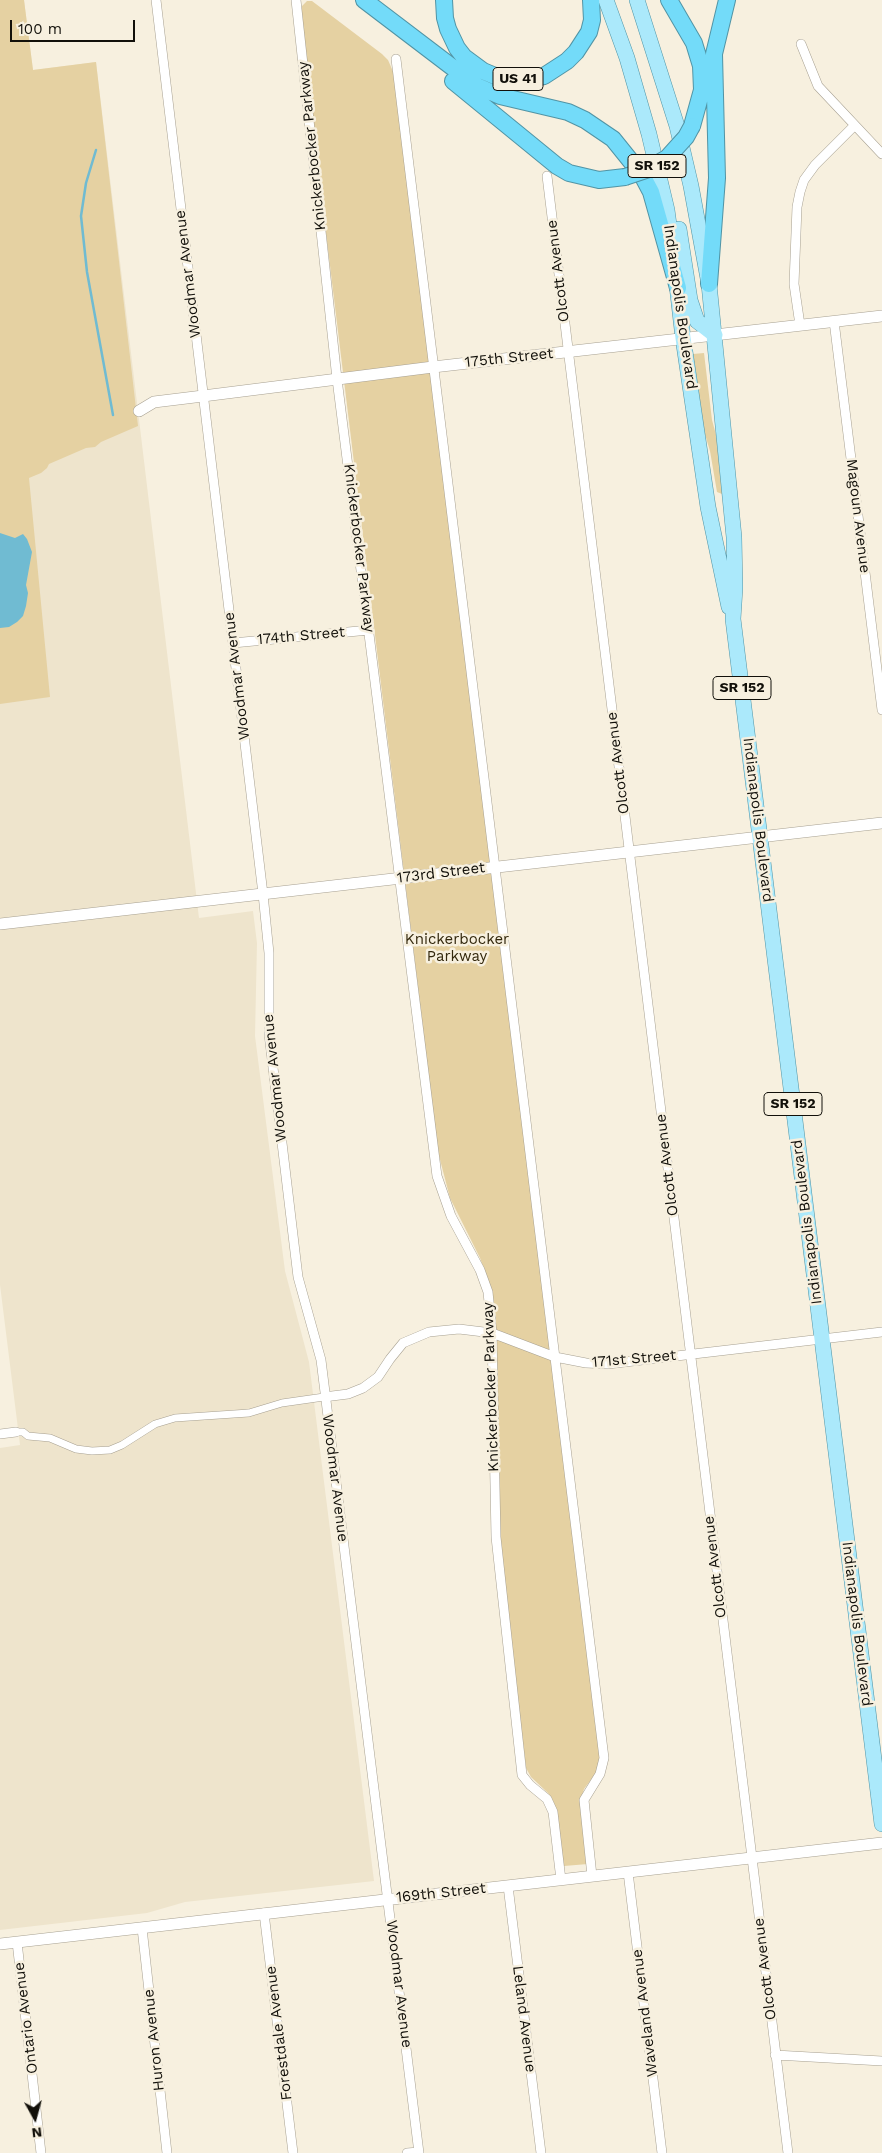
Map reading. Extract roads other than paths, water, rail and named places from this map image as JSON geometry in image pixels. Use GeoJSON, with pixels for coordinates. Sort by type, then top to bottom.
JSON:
{"type":"FeatureCollection","features":[{"type":"Feature","properties":{"kind":"highway"},"geometry":{"type":"LineString","coordinates":[[364,0],[477,86],[500,96],[568,112],[592,124],[612,139],[642,175],[651,192],[678,288]]}},
{"type":"Feature","properties":{"kind":"highway","name":"US 41"},"geometry":{"type":"LineString","coordinates":[[444,0],[448,29],[457,48],[464,57],[483,71],[495,76],[520,80],[544,76],[567,61],[576,52],[589,32],[592,20],[592,0]]}},
{"type":"Feature","properties":{"kind":"highway"},"geometry":{"type":"LineString","coordinates":[[404,32],[425,57],[557,166],[569,172],[599,180],[625,177],[646,170],[667,158],[686,137],[692,126],[702,90],[701,66],[694,43],[670,0]]}},
{"type":"Feature","properties":{"kind":"highway"},"geometry":{"type":"LineString","coordinates":[[709,284],[717,178],[714,54],[727,0]]}},
{"type":"Feature","properties":{"kind":"main road","name":"Indianapolis Boulevard"},"geometry":{"type":"LineString","coordinates":[[606,0],[627,58],[650,134],[667,210],[683,338],[708,507],[716,552],[733,620],[882,1824]]}},
{"type":"Feature","properties":{"kind":"main road","name":"Indianapolis Boulevard"},"geometry":{"type":"LineString","coordinates":[[637,0],[677,126],[691,186],[709,284],[732,504],[734,549],[733,620]]}},
{"type":"Feature","properties":{"kind":"main road"},"geometry":{"type":"LineString","coordinates":[[650,134],[669,189],[679,226],[690,300],[697,321],[715,335]]}},
{"type":"Feature","properties":{"kind":"main road"},"geometry":{"type":"LineString","coordinates":[[708,507],[732,504]]}},
{"type":"Feature","properties":{"kind":"main road"},"geometry":{"type":"LineString","coordinates":[[716,552],[734,549]]}},
{"type":"Feature","properties":{"kind":"street","name":"Woodmar Avenue"},"geometry":{"type":"LineString","coordinates":[[156,0],[264,894],[269,952],[267,1007],[298,1277],[318,1343],[419,2152]]}},
{"type":"Feature","properties":{"kind":"street","name":"Knickerbocker Parkway"},"geometry":{"type":"LineString","coordinates":[[296,0],[337,379],[438,1176],[451,1216],[480,1270],[488,1292],[492,1333],[496,1536],[522,1775],[530,1785],[547,1799],[553,1812],[560,1880]]}},
{"type":"Feature","properties":{"kind":"street"},"geometry":{"type":"LineString","coordinates":[[801,44],[818,86],[882,154]]}},
{"type":"Feature","properties":{"kind":"street"},"geometry":{"type":"LineString","coordinates":[[396,59],[604,1758],[600,1774],[584,1800],[592,1876]]}},
{"type":"Feature","properties":{"kind":"street"},"geometry":{"type":"LineString","coordinates":[[800,325],[794,277],[796,207],[800,192],[804,180],[815,165],[854,126]]}},
{"type":"Feature","properties":{"kind":"street","name":"Olcott Avenue"},"geometry":{"type":"LineString","coordinates":[[547,176],[788,2153]]}},
{"type":"Feature","properties":{"kind":"street","name":"175th Street"},"geometry":{"type":"LineString","coordinates":[[139,412],[154,402],[433,367],[882,316]]}},
{"type":"Feature","properties":{"kind":"street","name":"Magoun Avenue"},"geometry":{"type":"LineString","coordinates":[[834,321],[882,710]]}},
{"type":"Feature","properties":{"kind":"street","name":"174th Street"},"geometry":{"type":"LineString","coordinates":[[233,643],[369,630]]}},
{"type":"Feature","properties":{"kind":"street","name":"173rd Street"},"geometry":{"type":"LineString","coordinates":[[0,924],[882,823]]}},
{"type":"Feature","properties":{"kind":"street","name":"171st Street"},"geometry":{"type":"LineString","coordinates":[[324,1397],[348,1394],[363,1388],[378,1376],[403,1344],[429,1332],[459,1329],[492,1333],[523,1343],[555,1357],[586,1363],[608,1364],[882,1332]]}},
{"type":"Feature","properties":{"kind":"street"},"geometry":{"type":"LineString","coordinates":[[0,1434],[23,1432],[28,1436],[50,1438],[76,1449],[92,1451],[110,1450],[122,1445],[155,1424],[175,1418],[201,1415],[232,1416],[282,1403],[324,1397]]}},
{"type":"Feature","properties":{"kind":"street","name":"169th Street"},"geometry":{"type":"LineString","coordinates":[[0,1944],[882,1843]]}},
{"type":"Feature","properties":{"kind":"street","name":"Waveland Avenue"},"geometry":{"type":"LineString","coordinates":[[628,1872],[662,2153]]}},
{"type":"Feature","properties":{"kind":"street","name":"Leland Avenue"},"geometry":{"type":"LineString","coordinates":[[508,1886],[541,2153]]}},
{"type":"Feature","properties":{"kind":"street","name":"Forestdale Avenue"},"geometry":{"type":"LineString","coordinates":[[264,1913],[293,2153]]}},
{"type":"Feature","properties":{"kind":"street","name":"Huron Avenue"},"geometry":{"type":"LineString","coordinates":[[142,1928],[167,2153]]}},
{"type":"Feature","properties":{"kind":"street","name":"Ontario Avenue"},"geometry":{"type":"LineString","coordinates":[[17,1942],[41,2153]]}},
{"type":"Feature","properties":{"kind":"street"},"geometry":{"type":"LineString","coordinates":[[775,2055],[882,2061]]}},
{"type":"Feature","properties":{"kind":"street"},"geometry":{"type":"LineString","coordinates":[[407,2153],[419,2152]]}},
{"type":"Feature","properties":{"kind":"water"},"geometry":{"type":"Polygon","coordinates":[[[0,533],[15,538],[23,534],[32,552],[26,585],[28,593],[23,616],[9,627],[0,628],[0,533]]]}},
{"type":"Feature","properties":{"kind":"waterway"},"geometry":{"type":"LineString","coordinates":[[96,150],[86,183],[81,216],[87,272],[113,415]]}}]}
